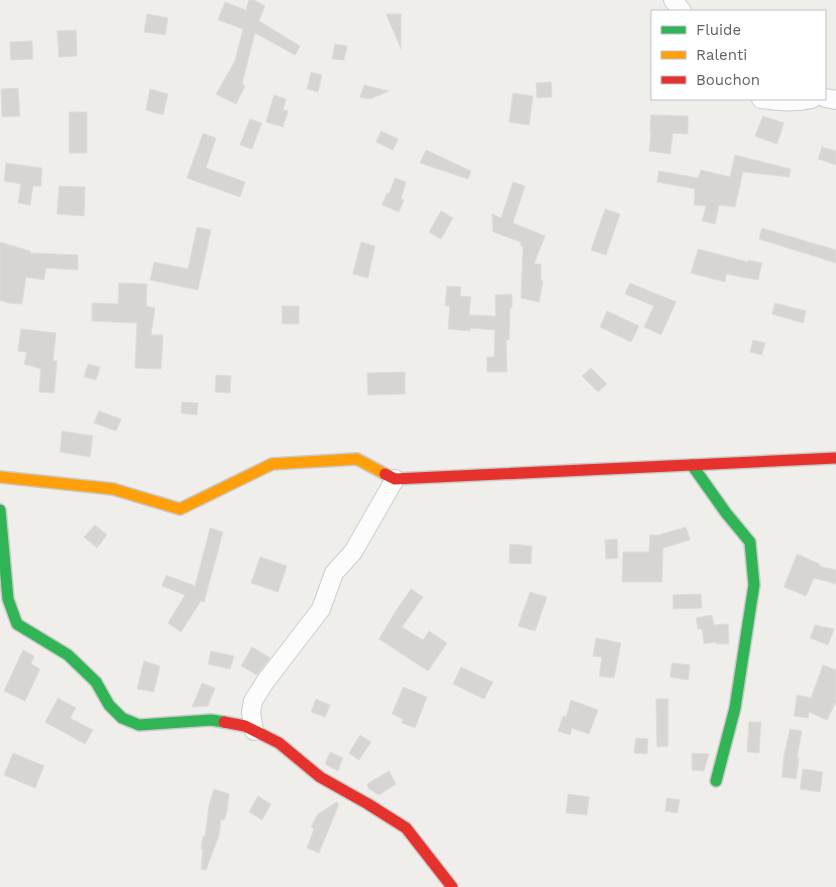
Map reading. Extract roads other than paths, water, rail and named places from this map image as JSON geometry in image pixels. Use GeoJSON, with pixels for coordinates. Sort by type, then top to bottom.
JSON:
{"type":"FeatureCollection","features":[{"type":"Feature","properties":{"kind":"street"},"geometry":{"type":"LineString","coordinates":[[673,0],[681,10]]}},
{"type":"Feature","properties":{"kind":"street"},"geometry":{"type":"LineString","coordinates":[[767,100],[778,102],[807,100]]}},
{"type":"Feature","properties":{"kind":"street"},"geometry":{"type":"LineString","coordinates":[[0,477],[113,489],[180,509],[272,464],[357,459],[395,479],[836,458]]}},
{"type":"Feature","properties":{"kind":"street"},"geometry":{"type":"LineString","coordinates":[[692,465],[726,513],[750,542],[754,585],[735,708],[716,781]]}},
{"type":"Feature","properties":{"kind":"street"},"geometry":{"type":"LineString","coordinates":[[254,731],[251,713],[254,701],[265,682],[321,609],[334,573],[353,552],[395,479]]}},
{"type":"Feature","properties":{"kind":"street"},"geometry":{"type":"LineString","coordinates":[[0,510],[8,598],[17,624],[68,655],[96,682],[109,705],[122,718],[138,725],[211,720],[245,726],[279,743],[320,778],[368,804],[406,828],[452,887]]}}]}
